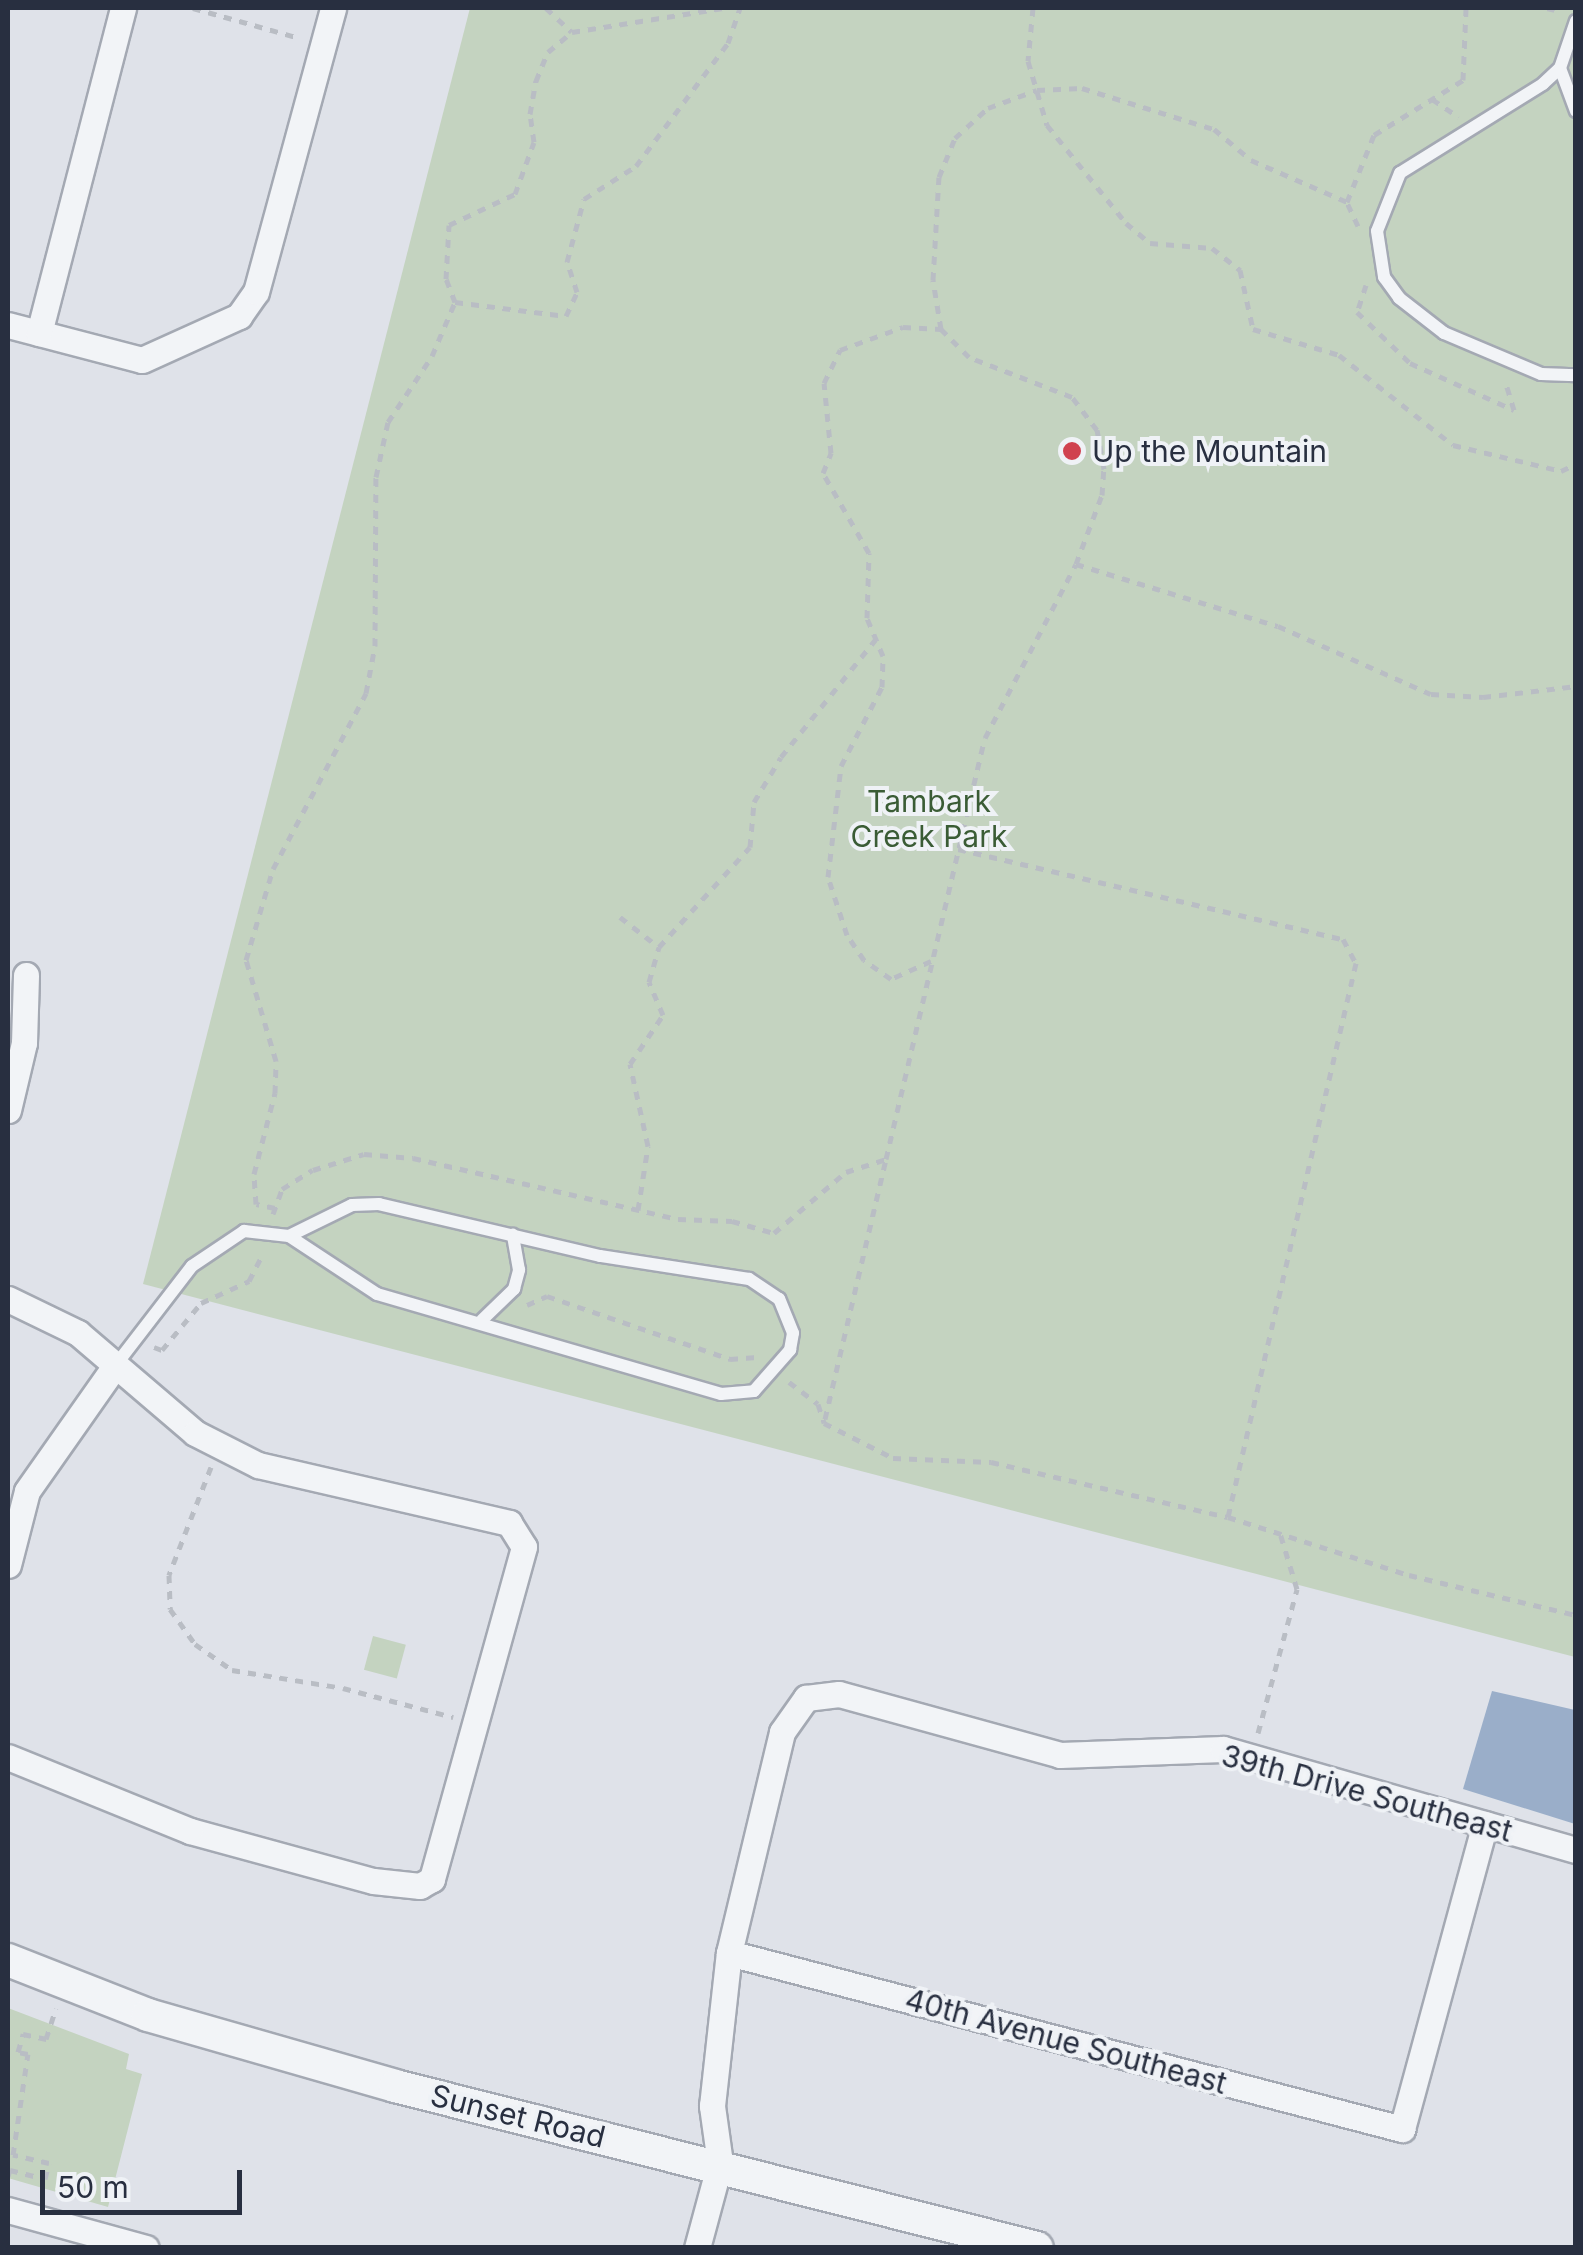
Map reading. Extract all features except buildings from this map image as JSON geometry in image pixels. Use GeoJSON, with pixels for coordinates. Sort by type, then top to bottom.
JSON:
{"type":"FeatureCollection","features":[{"type":"Feature","properties":{"kind":"street"},"geometry":{"type":"LineString","coordinates":[[39,334],[123,8]]}},
{"type":"Feature","properties":{"kind":"street"},"geometry":{"type":"LineString","coordinates":[[8,325],[142,360],[214,332],[239,316],[256,292],[333,8]]}},
{"type":"Feature","properties":{"kind":"street"},"geometry":{"type":"LineString","coordinates":[[8,1110],[24,1043],[26,976]]}},
{"type":"Feature","properties":{"kind":"street"},"geometry":{"type":"LineString","coordinates":[[8,1298],[78,1333],[195,1433],[258,1465],[509,1523],[524,1548],[432,1880],[405,1888],[190,1831],[8,1757]]}},
{"type":"Feature","properties":{"kind":"street"},"geometry":{"type":"LineString","coordinates":[[8,1565],[27,1490],[116,1366]]}},
{"type":"Feature","properties":{"kind":"street","name":"39th Drive Southeast"},"geometry":{"type":"LineString","coordinates":[[729,1953],[782,1732],[806,1698],[839,1694],[1060,1755],[1223,1749],[1576,1850]]}},
{"type":"Feature","properties":{"kind":"street","name":"40th Avenue Southeast"},"geometry":{"type":"LineString","coordinates":[[729,1953],[1402,2129],[1485,1824]]}},
{"type":"Feature","properties":{"kind":"street"},"geometry":{"type":"LineString","coordinates":[[698,2248],[720,2164],[712,2106],[729,1953]]}},
{"type":"Feature","properties":{"kind":"street","name":"Sunset Road"},"geometry":{"type":"LineString","coordinates":[[8,1960],[148,2014],[395,2086],[720,2164],[1036,2248]]}},
{"type":"Feature","properties":{"kind":"street"},"geometry":{"type":"LineString","coordinates":[[8,2210],[146,2248]]}},
{"type":"Feature","properties":{"kind":"lane"},"geometry":{"type":"LineString","coordinates":[[1576,21],[1560,68],[1400,172],[1377,231],[1384,276],[1399,298],[1444,333],[1541,374],[1576,375]]}},
{"type":"Feature","properties":{"kind":"lane"},"geometry":{"type":"LineString","coordinates":[[1560,68],[1576,112]]}},
{"type":"Feature","properties":{"kind":"lane"},"geometry":{"type":"LineString","coordinates":[[116,1366],[192,1266],[220,1242],[244,1231],[290,1236],[353,1283],[721,1394],[754,1390],[777,1372],[793,1333],[779,1299],[764,1286],[513,1236],[379,1204],[352,1205],[290,1236]]}},
{"type":"Feature","properties":{"kind":"lane"},"geometry":{"type":"LineString","coordinates":[[482,1320],[503,1306],[519,1270],[513,1236]]}},
{"type":"Feature","properties":{"kind":"path"},"geometry":{"type":"LineString","coordinates":[[193,8],[323,44]]}},
{"type":"Feature","properties":{"kind":"path"},"geometry":{"type":"LineString","coordinates":[[546,8],[572,32]]}},
{"type":"Feature","properties":{"kind":"path"},"geometry":{"type":"LineString","coordinates":[[275,1208],[256,1204],[254,1174],[275,1093],[276,1061],[246,960],[273,869],[366,693],[376,614],[372,524],[383,437],[432,356],[454,302],[446,278],[449,225],[515,194],[532,155],[536,82],[548,52],[572,32],[722,8]]}},
{"type":"Feature","properties":{"kind":"path"},"geometry":{"type":"LineString","coordinates":[[454,302],[566,316],[577,292],[567,262],[584,199],[636,166],[728,43],[740,8]]}},
{"type":"Feature","properties":{"kind":"path"},"geometry":{"type":"LineString","coordinates":[[1033,8],[1028,61],[1048,125],[1126,223],[1150,242],[1212,248],[1240,270],[1253,329],[1339,355],[1452,445],[1561,471],[1576,464]]}},
{"type":"Feature","properties":{"kind":"path"},"geometry":{"type":"LineString","coordinates":[[1358,232],[1347,202],[1374,134],[1463,80],[1466,8]]}},
{"type":"Feature","properties":{"kind":"path"},"geometry":{"type":"LineString","coordinates":[[1546,8],[1556,10]]}},
{"type":"Feature","properties":{"kind":"path"},"geometry":{"type":"LineString","coordinates":[[824,1423],[985,738],[1076,564],[1103,482],[1102,448],[1088,415],[1053,385],[969,357],[941,329],[933,280],[938,178],[955,138],[988,108],[1038,90],[1082,88],[1214,129],[1251,160],[1347,202]]}},
{"type":"Feature","properties":{"kind":"path"},"geometry":{"type":"LineString","coordinates":[[1432,99],[1472,125]]}},
{"type":"Feature","properties":{"kind":"path"},"geometry":{"type":"LineString","coordinates":[[1364,270],[1368,280],[1358,312],[1410,363],[1514,410],[1504,380],[1518,384]]}},
{"type":"Feature","properties":{"kind":"path"},"geometry":{"type":"LineString","coordinates":[[932,961],[891,979],[864,960],[847,936],[828,877],[841,766],[882,687],[876,640],[867,618],[868,554],[823,473],[831,453],[824,383],[840,350],[903,327],[941,329]]}},
{"type":"Feature","properties":{"kind":"path"},"geometry":{"type":"LineString","coordinates":[[1076,564],[1278,626],[1431,694],[1482,698],[1576,686]]}},
{"type":"Feature","properties":{"kind":"path"},"geometry":{"type":"LineString","coordinates":[[638,1210],[648,1146],[630,1064],[664,1014],[649,982],[660,947],[750,847],[754,802],[763,786],[876,640]]}},
{"type":"Feature","properties":{"kind":"path"},"geometry":{"type":"LineString","coordinates":[[958,849],[1343,939],[1356,963],[1228,1517]]}},
{"type":"Feature","properties":{"kind":"path"},"geometry":{"type":"LineString","coordinates":[[620,918],[660,947]]}},
{"type":"Feature","properties":{"kind":"path"},"geometry":{"type":"LineString","coordinates":[[136,1339],[162,1350],[201,1303],[249,1281],[282,1189],[313,1170],[364,1154],[413,1158],[638,1210],[732,1220],[774,1233],[846,1172],[886,1160]]}},
{"type":"Feature","properties":{"kind":"path"},"geometry":{"type":"LineString","coordinates":[[503,1306],[522,1308],[547,1296],[730,1359],[753,1354],[818,1404],[824,1423],[893,1458],[992,1462],[1228,1517],[1409,1575],[1576,1615]]}},
{"type":"Feature","properties":{"kind":"path"},"geometry":{"type":"LineString","coordinates":[[222,1447],[169,1575],[170,1609],[195,1644],[232,1670],[343,1688],[476,1724]]}},
{"type":"Feature","properties":{"kind":"path"},"geometry":{"type":"LineString","coordinates":[[1252,1757],[1296,1589],[1280,1533]]}},
{"type":"Feature","properties":{"kind":"path"},"geometry":{"type":"LineString","coordinates":[[8,2176],[10,2170],[45,2179],[49,2163],[12,2155],[28,2054],[18,2052],[23,2034],[46,2039],[65,1982]]}},
{"type":"Feature","properties":{"kind":"green space","name":"Tambark Creek Park"},"geometry":{"type":"Polygon","coordinates":[[[470,8],[1575,8],[1575,1657],[143,1284],[470,8]]]}},
{"type":"Feature","properties":{"kind":"green space"},"geometry":{"type":"Polygon","coordinates":[[[373,1636],[406,1645],[397,1679],[364,1670],[373,1636]]]}},
{"type":"Feature","properties":{"kind":"green space"},"geometry":{"type":"Polygon","coordinates":[[[8,2008],[129,2054],[126,2069],[142,2074],[108,2207],[8,2178],[8,2008]]]}},
{"type":"Feature","properties":{"kind":"water"},"geometry":{"type":"Polygon","coordinates":[[[1492,1691],[1575,1710],[1575,1824],[1463,1789],[1492,1691]]]}},
{"type":"Feature","properties":{"kind":"place","name":"Up the Mountain"},"geometry":{"type":"Point","coordinates":[1072,451]}}]}
